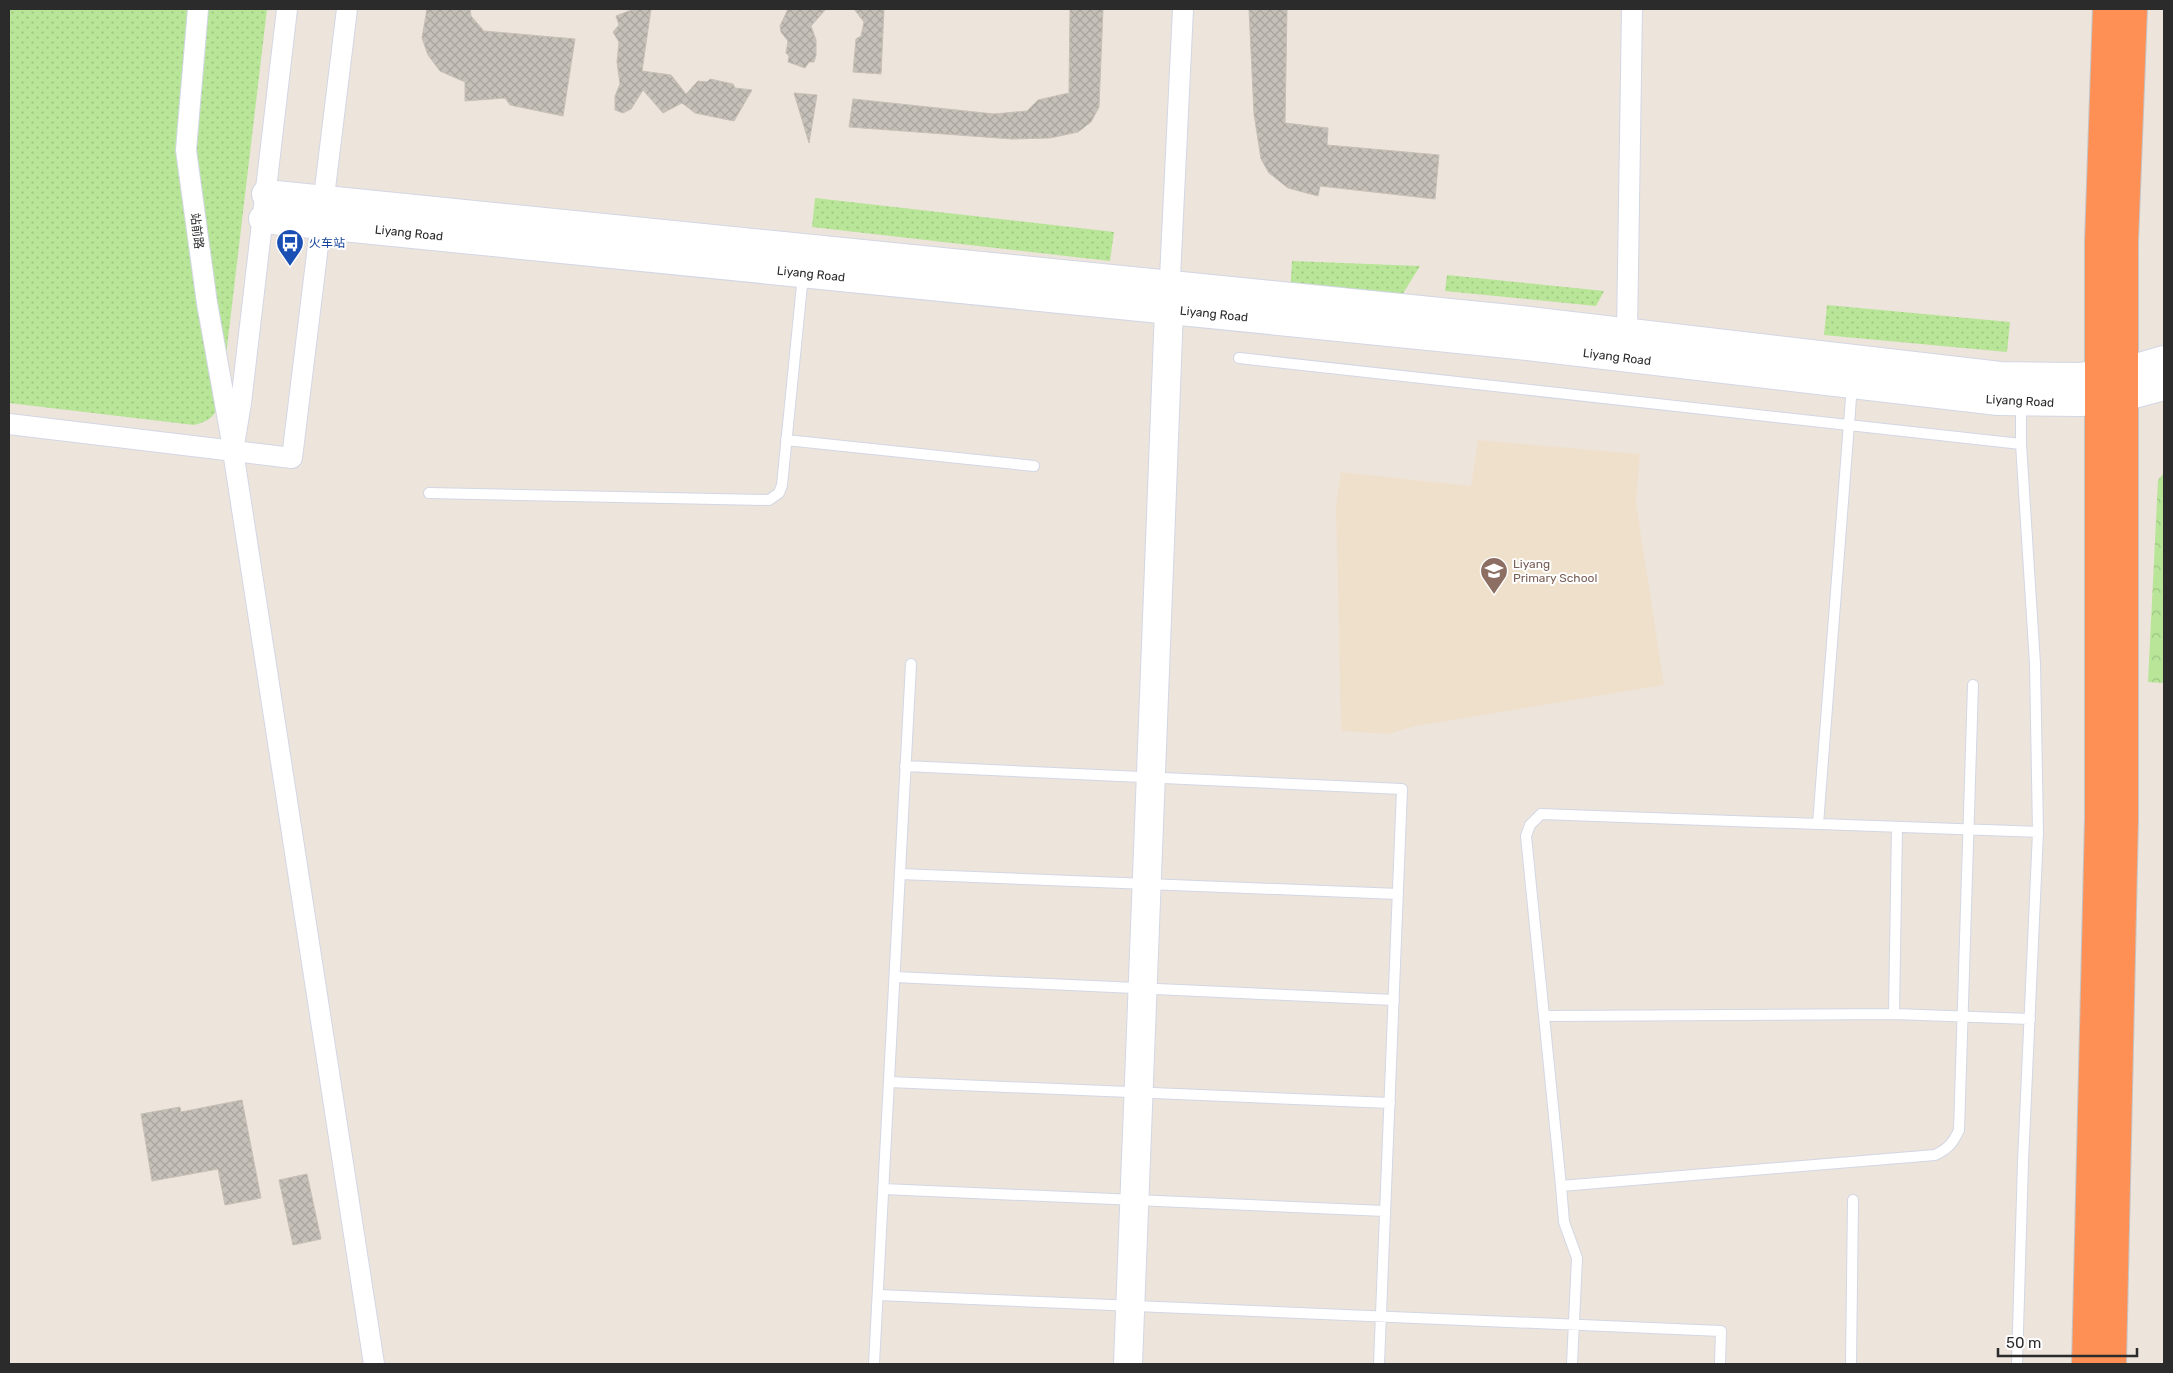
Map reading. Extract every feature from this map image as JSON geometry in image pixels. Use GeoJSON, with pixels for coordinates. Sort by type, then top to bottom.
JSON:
{"type":"FeatureCollection","features":[{"type":"Feature","properties":{"kind":"highway"},"geometry":{"type":"LineString","coordinates":[[2108,9],[2098,242],[2111,386],[2124,819],[2112,1364]]}},
{"type":"Feature","properties":{"kind":"highway"},"geometry":{"type":"LineString","coordinates":[[2086,1364],[2111,386],[2124,242],[2133,9]]}},
{"type":"Feature","properties":{"kind":"main road","name":"Liyang Road"},"geometry":{"type":"LineString","coordinates":[[264,206],[1169,297],[1518,345],[2022,402],[2081,402],[2164,360]]}},
{"type":"Feature","properties":{"kind":"main road","name":"Liyang Road"},"geometry":{"type":"LineString","coordinates":[[322,212],[803,273],[1169,297],[1627,333],[2000,376],[2046,378],[2111,386],[2164,386]]}},
{"type":"Feature","properties":{"kind":"main road"},"geometry":{"type":"LineString","coordinates":[[1128,1364],[1169,297]]}},
{"type":"Feature","properties":{"kind":"street","name":"站前路"},"geometry":{"type":"LineString","coordinates":[[198,9],[186,150],[206,303],[233,451],[374,1364]]}},
{"type":"Feature","properties":{"kind":"street"},"geometry":{"type":"LineString","coordinates":[[233,451],[241,403],[287,9]]}},
{"type":"Feature","properties":{"kind":"street"},"geometry":{"type":"LineString","coordinates":[[9,424],[292,458],[347,9]]}},
{"type":"Feature","properties":{"kind":"street"},"geometry":{"type":"LineString","coordinates":[[1169,297],[1182,9]]}},
{"type":"Feature","properties":{"kind":"street"},"geometry":{"type":"LineString","coordinates":[[1627,333],[1632,9]]}},
{"type":"Feature","properties":{"kind":"lane"},"geometry":{"type":"LineString","coordinates":[[429,493],[769,500],[779,493],[782,485],[803,273]]}},
{"type":"Feature","properties":{"kind":"lane"},"geometry":{"type":"LineString","coordinates":[[1239,358],[2021,444]]}},
{"type":"Feature","properties":{"kind":"lane"},"geometry":{"type":"LineString","coordinates":[[1818,824],[1852,384]]}},
{"type":"Feature","properties":{"kind":"lane"},"geometry":{"type":"LineString","coordinates":[[2017,1364],[2038,832],[2035,664],[2021,444],[2022,402]]}},
{"type":"Feature","properties":{"kind":"lane"},"geometry":{"type":"LineString","coordinates":[[786,440],[1034,466]]}},
{"type":"Feature","properties":{"kind":"lane"},"geometry":{"type":"LineString","coordinates":[[874,1364],[911,664]]}},
{"type":"Feature","properties":{"kind":"lane"},"geometry":{"type":"LineString","coordinates":[[1561,1186],[1935,1155],[1947,1149],[1954,1141],[1959,1130],[1973,685]]}},
{"type":"Feature","properties":{"kind":"lane"},"geometry":{"type":"LineString","coordinates":[[906,766],[1402,789],[1380,1364]]}},
{"type":"Feature","properties":{"kind":"lane"},"geometry":{"type":"LineString","coordinates":[[1572,1364],[1577,1258],[1564,1222],[1526,836],[1530,826],[1541,814],[2038,832]]}},
{"type":"Feature","properties":{"kind":"lane"},"geometry":{"type":"LineString","coordinates":[[1894,1014],[1897,827]]}},
{"type":"Feature","properties":{"kind":"lane"},"geometry":{"type":"LineString","coordinates":[[900,874],[1398,894]]}},
{"type":"Feature","properties":{"kind":"lane"},"geometry":{"type":"LineString","coordinates":[[894,977],[1394,1000]]}},
{"type":"Feature","properties":{"kind":"lane"},"geometry":{"type":"LineString","coordinates":[[1544,1016],[1894,1014],[2030,1018]]}},
{"type":"Feature","properties":{"kind":"lane"},"geometry":{"type":"LineString","coordinates":[[889,1082],[1390,1103]]}},
{"type":"Feature","properties":{"kind":"lane"},"geometry":{"type":"LineString","coordinates":[[883,1189],[1385,1211]]}},
{"type":"Feature","properties":{"kind":"lane"},"geometry":{"type":"LineString","coordinates":[[1851,1364],[1852,1200]]}},
{"type":"Feature","properties":{"kind":"lane"},"geometry":{"type":"LineString","coordinates":[[878,1295],[1720,1331],[1720,1364]]}},
{"type":"Feature","properties":{"kind":"shaded area","name":"Liyang Primary School"},"geometry":{"type":"Polygon","coordinates":[[[1478,440],[1640,454],[1636,502],[1664,685],[1411,727],[1389,734],[1341,731],[1336,505],[1341,472],[1471,486],[1478,440]]]}},
{"type":"Feature","properties":{"kind":"green space"},"geometry":{"type":"Polygon","coordinates":[[[9,9],[267,9],[221,398],[215,413],[205,421],[194,425],[9,403],[9,9]]]}},
{"type":"Feature","properties":{"kind":"green space"},"geometry":{"type":"Polygon","coordinates":[[[815,198],[1114,232],[1110,261],[812,227],[815,198]]]}},
{"type":"Feature","properties":{"kind":"green space"},"geometry":{"type":"Polygon","coordinates":[[[1292,261],[1420,266],[1399,300],[1290,295],[1292,261]]]}},
{"type":"Feature","properties":{"kind":"green space"},"geometry":{"type":"Polygon","coordinates":[[[1447,275],[1604,291],[1596,306],[1445,291],[1447,275]]]}},
{"type":"Feature","properties":{"kind":"green space"},"geometry":{"type":"Polygon","coordinates":[[[1827,305],[2010,322],[2007,352],[1824,335],[1827,305]]]}},
{"type":"Feature","properties":{"kind":"green space"},"geometry":{"type":"Polygon","coordinates":[[[2164,473],[2164,683],[2148,682],[2158,480],[2164,473]]]}},
{"type":"Feature","properties":{"kind":"building"},"geometry":{"type":"Polygon","coordinates":[[[427,9],[470,9],[471,16],[484,31],[575,39],[563,116],[510,105],[505,98],[465,101],[465,82],[440,71],[428,55],[422,38],[427,9]]]}},
{"type":"Feature","properties":{"kind":"building"},"geometry":{"type":"Polygon","coordinates":[[[634,9],[651,9],[642,71],[671,75],[686,94],[698,81],[707,82],[710,79],[733,84],[735,88],[752,90],[734,121],[695,113],[682,103],[663,113],[643,90],[631,109],[623,113],[615,110],[615,96],[620,84],[617,62],[619,42],[613,32],[619,25],[616,16],[634,9]]]}},
{"type":"Feature","properties":{"kind":"building"},"geometry":{"type":"Polygon","coordinates":[[[788,9],[826,9],[811,26],[816,40],[816,55],[814,62],[809,62],[805,68],[788,62],[789,56],[786,53],[788,41],[781,32],[780,26],[788,9]]]}},
{"type":"Feature","properties":{"kind":"building"},"geometry":{"type":"Polygon","coordinates":[[[854,9],[884,9],[881,74],[853,72],[856,39],[861,36],[864,22],[854,9]]]}},
{"type":"Feature","properties":{"kind":"building"},"geometry":{"type":"Polygon","coordinates":[[[1070,9],[1103,9],[1099,107],[1091,122],[1078,132],[1050,138],[1012,139],[849,127],[853,99],[994,114],[1027,111],[1038,100],[1069,93],[1070,9]]]}},
{"type":"Feature","properties":{"kind":"building"},"geometry":{"type":"Polygon","coordinates":[[[1249,9],[1287,9],[1285,123],[1328,128],[1327,145],[1439,155],[1435,199],[1320,186],[1318,196],[1288,188],[1269,173],[1261,159],[1254,114],[1249,9]]]}},
{"type":"Feature","properties":{"kind":"building"},"geometry":{"type":"Polygon","coordinates":[[[794,93],[817,95],[809,143],[794,93]]]}},
{"type":"Feature","properties":{"kind":"building"},"geometry":{"type":"Polygon","coordinates":[[[242,1100],[261,1198],[225,1205],[218,1169],[152,1181],[141,1114],[180,1107],[181,1112],[242,1100]]]}},
{"type":"Feature","properties":{"kind":"building"},"geometry":{"type":"Polygon","coordinates":[[[307,1174],[321,1239],[293,1245],[279,1180],[307,1174]]]}},
{"type":"Feature","properties":{"kind":"place","name":"火车站"},"geometry":{"type":"Point","coordinates":[290,267]}},
{"type":"Feature","properties":{"kind":"place","name":"Liyang Primary School"},"geometry":{"type":"Point","coordinates":[1494,595]}}]}
